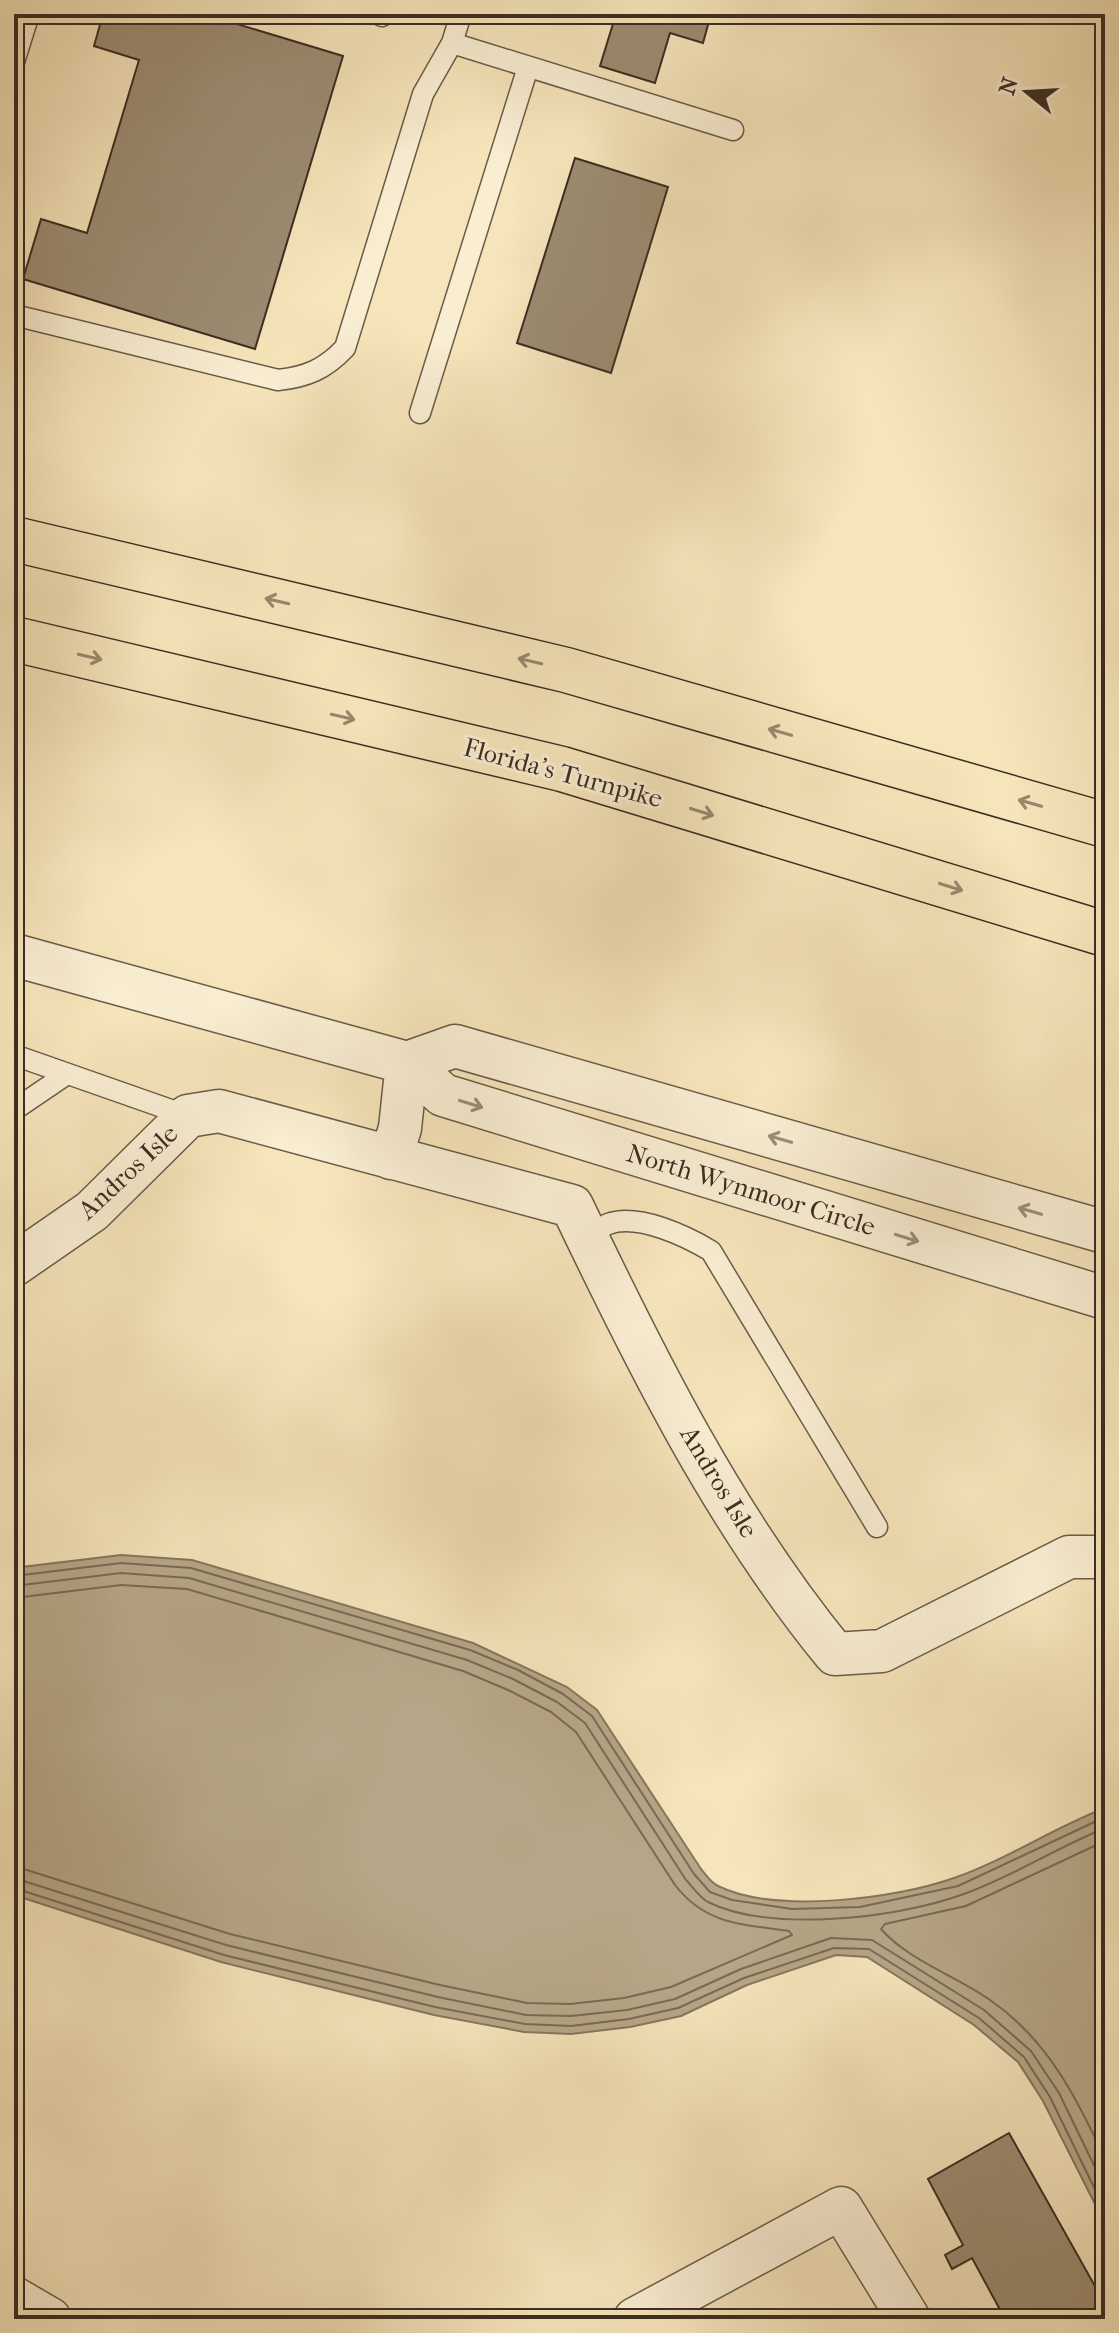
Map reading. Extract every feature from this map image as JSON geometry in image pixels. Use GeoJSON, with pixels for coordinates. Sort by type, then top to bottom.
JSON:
{"type":"FeatureCollection","features":[{"type":"Feature","properties":{"kind":"highway"},"geometry":{"type":"LineString","coordinates":[[14,539],[566,670],[1105,825]]}},
{"type":"Feature","properties":{"kind":"highway","name":"Florida's Turnpike"},"geometry":{"type":"LineString","coordinates":[[14,639],[562,769],[1105,934]]}},
{"type":"Feature","properties":{"kind":"street","name":"North Wynmoor Circle"},"geometry":{"type":"LineString","coordinates":[[14,955],[407,1063],[443,1095],[1105,1298]]}},
{"type":"Feature","properties":{"kind":"street"},"geometry":{"type":"LineString","coordinates":[[391,1158],[400,1128],[407,1063],[455,1046],[1105,1232]]}},
{"type":"Feature","properties":{"kind":"street","name":"Andros Isle"},"geometry":{"type":"LineString","coordinates":[[14,1265],[92,1211],[188,1116],[219,1111],[572,1206],[660,1385],[788,1597],[835,1654],[882,1651],[1069,1557],[1105,1557]]}},
{"type":"Feature","properties":{"kind":"street"},"geometry":{"type":"LineString","coordinates":[[635,2319],[841,2208],[909,2319]]}},
{"type":"Feature","properties":{"kind":"street"},"geometry":{"type":"LineString","coordinates":[[14,2298],[50,2319]]}},
{"type":"Feature","properties":{"kind":"lane"},"geometry":{"type":"LineString","coordinates":[[14,62],[29,14]]}},
{"type":"Feature","properties":{"kind":"lane"},"geometry":{"type":"LineString","coordinates":[[14,315],[278,380],[311,375],[328,366],[345,348],[423,94],[452,43],[461,14]]}},
{"type":"Feature","properties":{"kind":"lane"},"geometry":{"type":"LineString","coordinates":[[452,43],[733,130]]}},
{"type":"Feature","properties":{"kind":"lane"},"geometry":{"type":"LineString","coordinates":[[420,413],[528,67]]}},
{"type":"Feature","properties":{"kind":"lane"},"geometry":{"type":"LineString","coordinates":[[14,1055],[188,1116]]}},
{"type":"Feature","properties":{"kind":"lane"},"geometry":{"type":"LineString","coordinates":[[14,1110],[67,1074]]}},
{"type":"Feature","properties":{"kind":"lane"},"geometry":{"type":"LineString","coordinates":[[587,1239],[609,1223],[634,1224],[664,1228],[711,1251],[877,1527]]}},
{"type":"Feature","properties":{"kind":"water"},"geometry":{"type":"Polygon","coordinates":[[[121,1555],[192,1560],[473,1643],[567,1687],[597,1710],[709,1879],[742,1895],[771,1900],[835,1900],[929,1886],[973,1871],[1105,1808],[1105,2224],[1043,2101],[1018,2062],[974,2025],[867,1957],[836,1955],[747,1985],[681,2016],[630,2027],[571,2034],[524,2032],[434,2015],[221,1962],[14,1895],[14,1568],[121,1555]]]}},
{"type":"Feature","properties":{"kind":"building"},"geometry":{"type":"Polygon","coordinates":[[[103,14],[204,14],[343,56],[255,349],[23,279],[41,219],[87,233],[139,60],[94,46],[103,14]]]}},
{"type":"Feature","properties":{"kind":"building"},"geometry":{"type":"Polygon","coordinates":[[[616,14],[711,14],[703,43],[670,33],[655,83],[600,66],[616,14]]]}},
{"type":"Feature","properties":{"kind":"building"},"geometry":{"type":"Polygon","coordinates":[[[575,158],[668,187],[611,373],[517,343],[575,158]]]}},
{"type":"Feature","properties":{"kind":"building"},"geometry":{"type":"Polygon","coordinates":[[[1009,2133],[1105,2304],[1105,2319],[1005,2319],[972,2258],[952,2269],[945,2255],[963,2245],[928,2179],[1009,2133]]]}}]}
